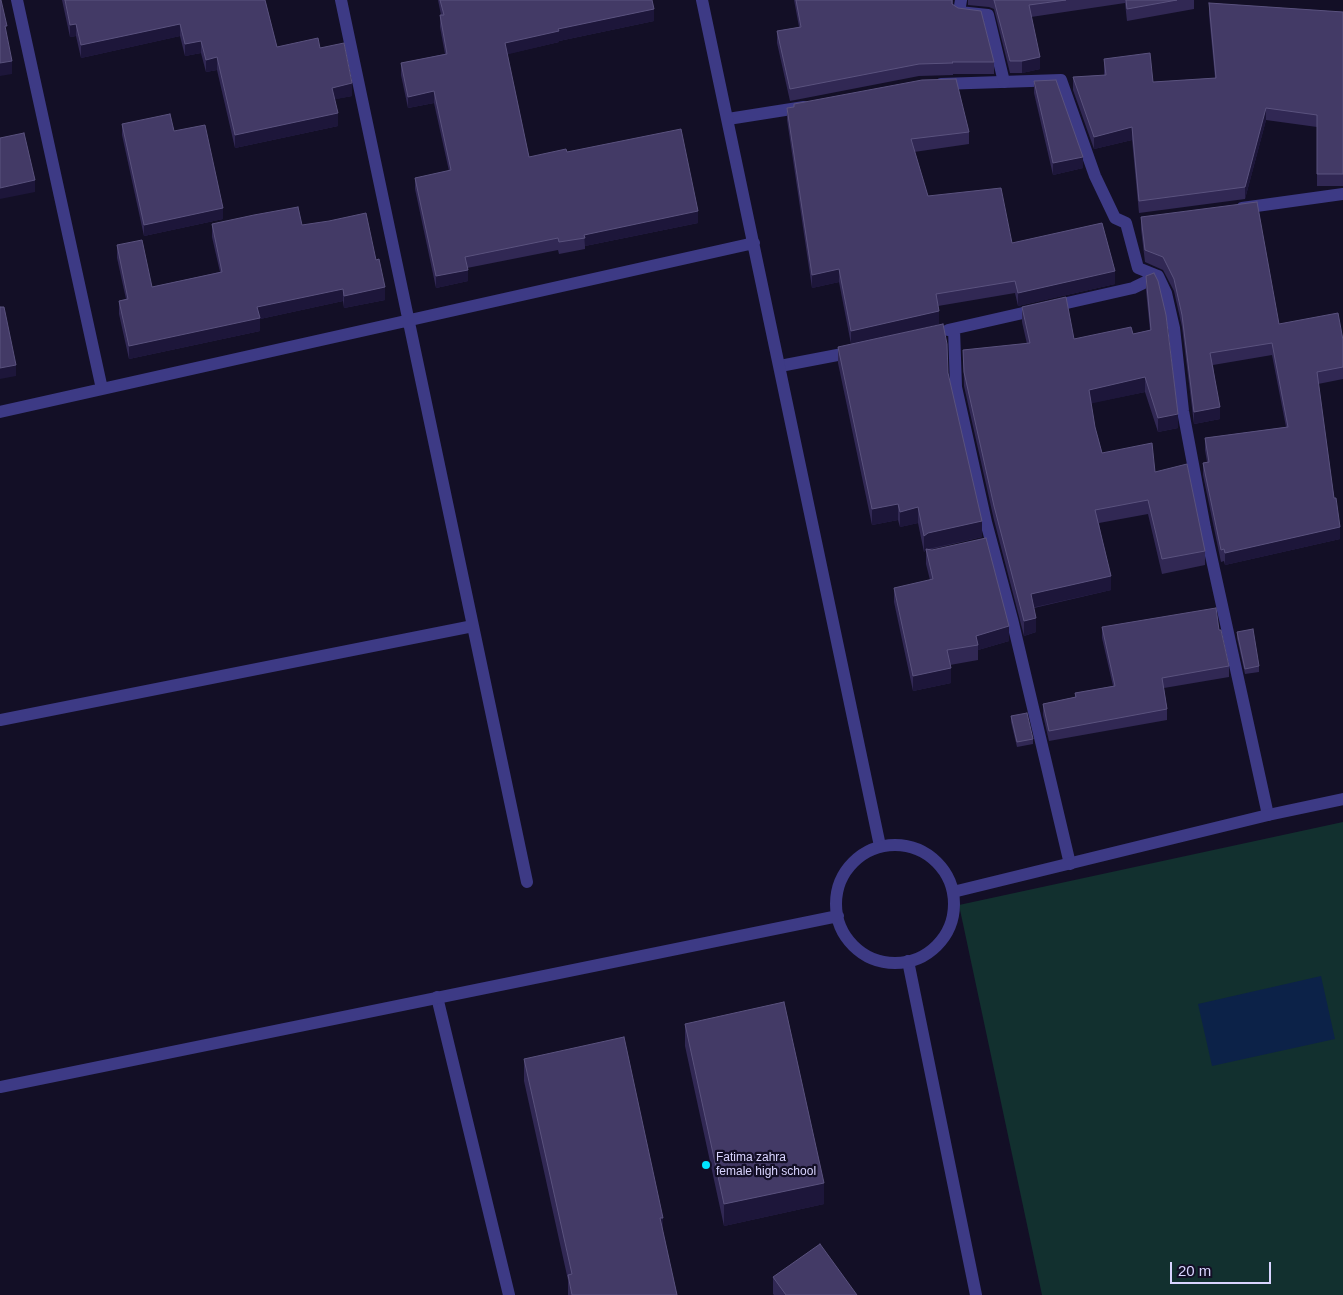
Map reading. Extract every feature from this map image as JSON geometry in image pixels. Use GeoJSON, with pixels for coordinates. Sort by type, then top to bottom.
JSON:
{"type":"FeatureCollection","features":[{"type":"Feature","properties":{"kind":"street"},"geometry":{"type":"LineString","coordinates":[[17,0],[102,389]]}},
{"type":"Feature","properties":{"kind":"street"},"geometry":{"type":"LineString","coordinates":[[341,0],[527,882]]}},
{"type":"Feature","properties":{"kind":"street"},"geometry":{"type":"LineString","coordinates":[[702,0],[880,846]]}},
{"type":"Feature","properties":{"kind":"street"},"geometry":{"type":"LineString","coordinates":[[961,0],[959,12],[988,15],[1004,82]]}},
{"type":"Feature","properties":{"kind":"street"},"geometry":{"type":"LineString","coordinates":[[930,84],[1061,80],[1095,176],[1115,218],[1130,223],[1138,268],[1158,276],[1166,292],[1174,328],[1184,411],[1205,528],[1268,815]]}},
{"type":"Feature","properties":{"kind":"street"},"geometry":{"type":"LineString","coordinates":[[728,119],[814,105]]}},
{"type":"Feature","properties":{"kind":"street"},"geometry":{"type":"LineString","coordinates":[[1228,210],[1343,194]]}},
{"type":"Feature","properties":{"kind":"street"},"geometry":{"type":"LineString","coordinates":[[0,412],[754,244]]}},
{"type":"Feature","properties":{"kind":"street"},"geometry":{"type":"LineString","coordinates":[[936,333],[1133,288],[1158,276]]}},
{"type":"Feature","properties":{"kind":"street"},"geometry":{"type":"LineString","coordinates":[[954,329],[956,387],[988,544],[1012,619],[1070,864]]}},
{"type":"Feature","properties":{"kind":"street"},"geometry":{"type":"LineString","coordinates":[[780,366],[864,349]]}},
{"type":"Feature","properties":{"kind":"street"},"geometry":{"type":"LineString","coordinates":[[0,720],[473,626]]}},
{"type":"Feature","properties":{"kind":"street"},"geometry":{"type":"LineString","coordinates":[[953,892],[1343,798]]}},
{"type":"Feature","properties":{"kind":"street"},"geometry":{"type":"LineString","coordinates":[[899,845],[918,849],[934,859],[946,874],[953,892],[954,911],[949,929],[938,945],[922,956],[908,961],[886,962],[867,956],[851,943],[840,926],[836,906],[839,887],[848,869],[862,855],[880,846],[899,845]]}},
{"type":"Feature","properties":{"kind":"street"},"geometry":{"type":"LineString","coordinates":[[0,1087],[838,916]]}},
{"type":"Feature","properties":{"kind":"street"},"geometry":{"type":"LineString","coordinates":[[908,961],[976,1295]]}},
{"type":"Feature","properties":{"kind":"street"},"geometry":{"type":"LineString","coordinates":[[437,997],[509,1295]]}},
{"type":"Feature","properties":{"kind":"green space"},"geometry":{"type":"Polygon","coordinates":[[[1343,822],[1343,1295],[1042,1295],[959,905],[1343,822]]]}},
{"type":"Feature","properties":{"kind":"water"},"geometry":{"type":"Polygon","coordinates":[[[1321,976],[1335,1039],[1212,1066],[1198,1004],[1321,976]]]}},
{"type":"Feature","properties":{"kind":"building"},"geometry":{"type":"Polygon","coordinates":[[[0,0],[7,26],[5,26],[12,61],[0,63],[0,0]]]}},
{"type":"Feature","properties":{"kind":"building"},"geometry":{"type":"Polygon","coordinates":[[[65,0],[265,0],[277,47],[318,38],[320,48],[344,43],[352,83],[332,88],[338,113],[235,135],[217,57],[206,60],[201,41],[185,44],[180,24],[81,45],[76,24],[70,25],[65,0]]]}},
{"type":"Feature","properties":{"kind":"building"},"geometry":{"type":"Polygon","coordinates":[[[440,0],[652,0],[654,9],[558,29],[559,31],[505,43],[529,157],[566,149],[567,152],[681,129],[698,211],[584,235],[585,238],[559,242],[558,238],[465,257],[468,270],[436,276],[415,178],[451,170],[434,91],[408,97],[401,63],[447,54],[440,15],[444,15],[440,0]]]}},
{"type":"Feature","properties":{"kind":"building"},"geometry":{"type":"Polygon","coordinates":[[[796,0],[952,0],[952,4],[958,8],[981,11],[994,62],[919,64],[790,89],[777,31],[801,27],[796,0]]]}},
{"type":"Feature","properties":{"kind":"building"},"geometry":{"type":"Polygon","coordinates":[[[994,0],[1066,0],[1029,5],[1040,57],[1022,61],[1010,61],[994,0]]]}},
{"type":"Feature","properties":{"kind":"building"},"geometry":{"type":"Polygon","coordinates":[[[1126,0],[1177,0],[1127,9],[1126,0]]]}},
{"type":"Feature","properties":{"kind":"building"},"geometry":{"type":"Polygon","coordinates":[[[1209,3],[1343,12],[1343,174],[1317,174],[1317,115],[1266,108],[1245,187],[1139,201],[1132,127],[1094,137],[1073,77],[1106,75],[1104,59],[1150,53],[1153,82],[1216,78],[1209,3]]]}},
{"type":"Feature","properties":{"kind":"building"},"geometry":{"type":"Polygon","coordinates":[[[956,79],[969,132],[911,139],[928,196],[1001,188],[1012,243],[1102,223],[1115,271],[1018,293],[1015,281],[936,294],[939,311],[851,331],[839,269],[812,275],[787,108],[794,107],[794,104],[922,80],[956,79]]]}},
{"type":"Feature","properties":{"kind":"building"},"geometry":{"type":"Polygon","coordinates":[[[1056,80],[1083,157],[1053,163],[1034,81],[1056,80]]]}},
{"type":"Feature","properties":{"kind":"building"},"geometry":{"type":"Polygon","coordinates":[[[170,114],[174,131],[205,125],[223,208],[144,225],[122,124],[170,114]]]}},
{"type":"Feature","properties":{"kind":"building"},"geometry":{"type":"Polygon","coordinates":[[[24,133],[35,180],[0,188],[0,138],[24,133]]]}},
{"type":"Feature","properties":{"kind":"building"},"geometry":{"type":"Polygon","coordinates":[[[1257,202],[1279,324],[1338,313],[1343,340],[1343,367],[1317,372],[1334,498],[1336,498],[1340,527],[1225,553],[1224,549],[1221,550],[1203,463],[1209,462],[1205,438],[1288,427],[1272,343],[1210,353],[1220,407],[1194,412],[1182,315],[1174,279],[1163,257],[1145,250],[1141,217],[1257,202]]]}},
{"type":"Feature","properties":{"kind":"building"},"geometry":{"type":"Polygon","coordinates":[[[298,207],[302,225],[366,213],[376,260],[379,259],[385,287],[344,296],[343,289],[257,307],[260,318],[129,346],[119,301],[128,299],[117,245],[142,240],[152,287],[222,272],[212,224],[298,207]]]}},
{"type":"Feature","properties":{"kind":"building"},"geometry":{"type":"Polygon","coordinates":[[[1154,273],[1158,281],[1166,315],[1178,414],[1158,418],[1145,377],[1089,390],[1095,427],[1102,453],[1152,443],[1155,472],[1187,464],[1205,551],[1162,559],[1148,500],[1095,510],[1111,576],[1031,594],[1036,618],[1024,621],[994,506],[964,372],[963,350],[1030,343],[1022,307],[1066,297],[1074,339],[1131,327],[1133,334],[1151,330],[1146,276],[1154,273]]]}},
{"type":"Feature","properties":{"kind":"building"},"geometry":{"type":"Polygon","coordinates":[[[0,307],[4,307],[16,365],[0,368],[0,307]]]}},
{"type":"Feature","properties":{"kind":"building"},"geometry":{"type":"Polygon","coordinates":[[[943,324],[947,344],[948,373],[982,521],[928,533],[924,536],[918,507],[900,512],[898,504],[872,509],[838,347],[943,324]]]}},
{"type":"Feature","properties":{"kind":"building"},"geometry":{"type":"Polygon","coordinates":[[[986,538],[1009,626],[976,636],[978,645],[947,650],[951,668],[913,676],[894,588],[933,579],[926,549],[932,550],[986,538]]]}},
{"type":"Feature","properties":{"kind":"building"},"geometry":{"type":"Polygon","coordinates":[[[1216,608],[1219,630],[1221,630],[1229,666],[1162,678],[1167,709],[1049,731],[1043,704],[1076,697],[1075,693],[1115,686],[1102,627],[1216,608]]]}},
{"type":"Feature","properties":{"kind":"building"},"geometry":{"type":"Polygon","coordinates":[[[1253,629],[1259,666],[1245,669],[1237,632],[1253,629]]]}},
{"type":"Feature","properties":{"kind":"building"},"geometry":{"type":"Polygon","coordinates":[[[1027,713],[1033,739],[1017,742],[1011,716],[1027,713]]]}},
{"type":"Feature","properties":{"kind":"building"},"geometry":{"type":"Polygon","coordinates":[[[784,1002],[824,1183],[724,1204],[685,1024],[784,1002]]]}},
{"type":"Feature","properties":{"kind":"building"},"geometry":{"type":"Polygon","coordinates":[[[624,1037],[663,1218],[660,1218],[677,1295],[572,1295],[568,1275],[572,1274],[524,1059],[624,1037]]]}},
{"type":"Feature","properties":{"kind":"building"},"geometry":{"type":"Polygon","coordinates":[[[820,1244],[857,1295],[786,1295],[773,1277],[820,1244]]]}},
{"type":"Feature","properties":{"kind":"place","name":"Fatima zahra female high school"},"geometry":{"type":"Point","coordinates":[706,1165]}}]}
